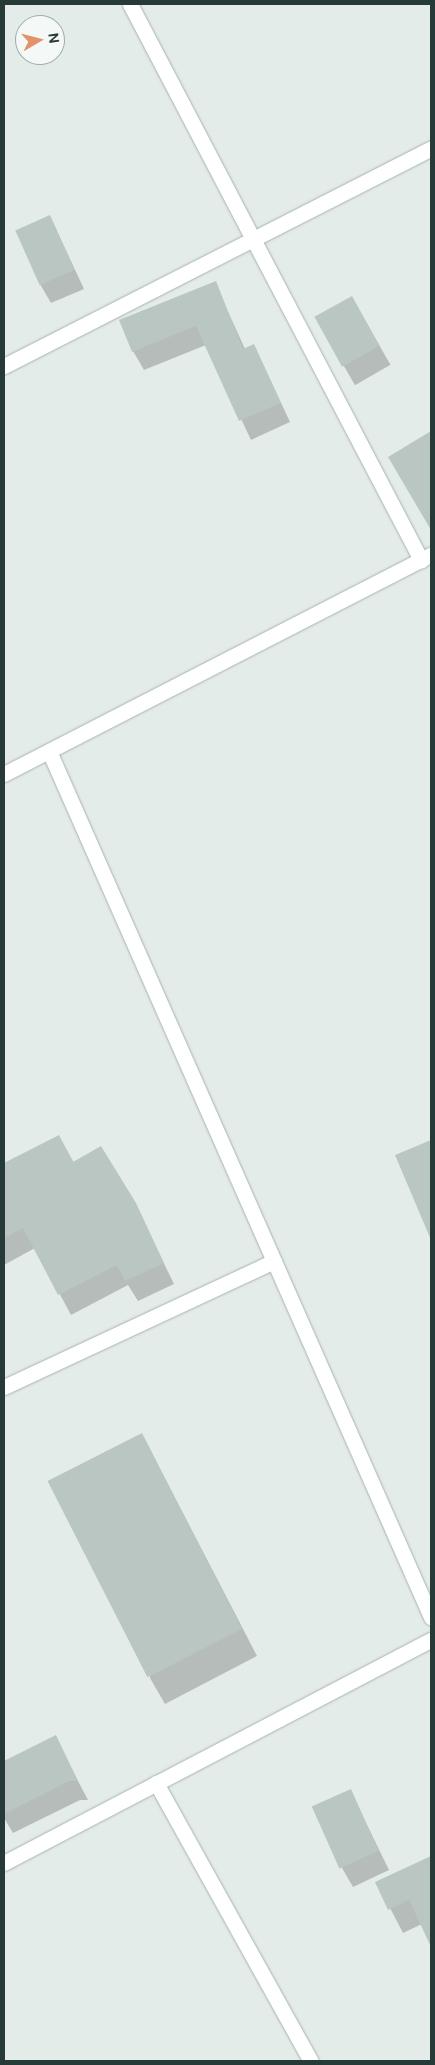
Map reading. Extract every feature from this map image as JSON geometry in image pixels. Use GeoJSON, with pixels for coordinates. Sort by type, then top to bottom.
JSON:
{"type":"FeatureCollection","features":[{"type":"Feature","properties":{"kind":"street"},"geometry":{"type":"LineString","coordinates":[[4,774],[426,558],[251,239],[130,4]]}},
{"type":"Feature","properties":{"kind":"street"},"geometry":{"type":"LineString","coordinates":[[4,366],[431,148]]}},
{"type":"Feature","properties":{"kind":"street"},"geometry":{"type":"LineString","coordinates":[[49,751],[431,1617]]}},
{"type":"Feature","properties":{"kind":"street"},"geometry":{"type":"LineString","coordinates":[[4,1387],[274,1261]]}},
{"type":"Feature","properties":{"kind":"street"},"geometry":{"type":"LineString","coordinates":[[4,1862],[431,1640]]}},
{"type":"Feature","properties":{"kind":"street"},"geometry":{"type":"LineString","coordinates":[[156,1783],[311,2061]]}},
{"type":"Feature","properties":{"kind":"building"},"geometry":{"type":"Polygon","coordinates":[[[50,215],[74,270],[40,285],[15,230],[50,215]]]}},
{"type":"Feature","properties":{"kind":"building"},"geometry":{"type":"Polygon","coordinates":[[[216,281],[243,349],[254,344],[281,403],[239,421],[196,326],[132,352],[119,320],[216,281]]]}},
{"type":"Feature","properties":{"kind":"building"},"geometry":{"type":"Polygon","coordinates":[[[352,296],[380,346],[342,367],[314,317],[352,296]]]}},
{"type":"Feature","properties":{"kind":"building"},"geometry":{"type":"Polygon","coordinates":[[[431,431],[431,530],[388,457],[431,431]]]}},
{"type":"Feature","properties":{"kind":"building"},"geometry":{"type":"Polygon","coordinates":[[[59,1135],[73,1162],[101,1146],[136,1203],[164,1263],[125,1281],[117,1265],[58,1295],[23,1228],[4,1238],[4,1163],[59,1135]]]}},
{"type":"Feature","properties":{"kind":"building"},"geometry":{"type":"Polygon","coordinates":[[[431,1140],[431,1240],[395,1155],[431,1140]]]}},
{"type":"Feature","properties":{"kind":"building"},"geometry":{"type":"Polygon","coordinates":[[[142,1433],[242,1629],[147,1677],[48,1481],[142,1433]]]}},
{"type":"Feature","properties":{"kind":"building"},"geometry":{"type":"Polygon","coordinates":[[[56,1735],[78,1781],[69,1781],[4,1814],[4,1761],[56,1735]]]}},
{"type":"Feature","properties":{"kind":"building"},"geometry":{"type":"Polygon","coordinates":[[[351,1789],[379,1851],[339,1869],[312,1806],[351,1789]]]}},
{"type":"Feature","properties":{"kind":"building"},"geometry":{"type":"Polygon","coordinates":[[[431,1856],[431,1947],[409,1900],[388,1910],[375,1882],[431,1856]]]}}]}
